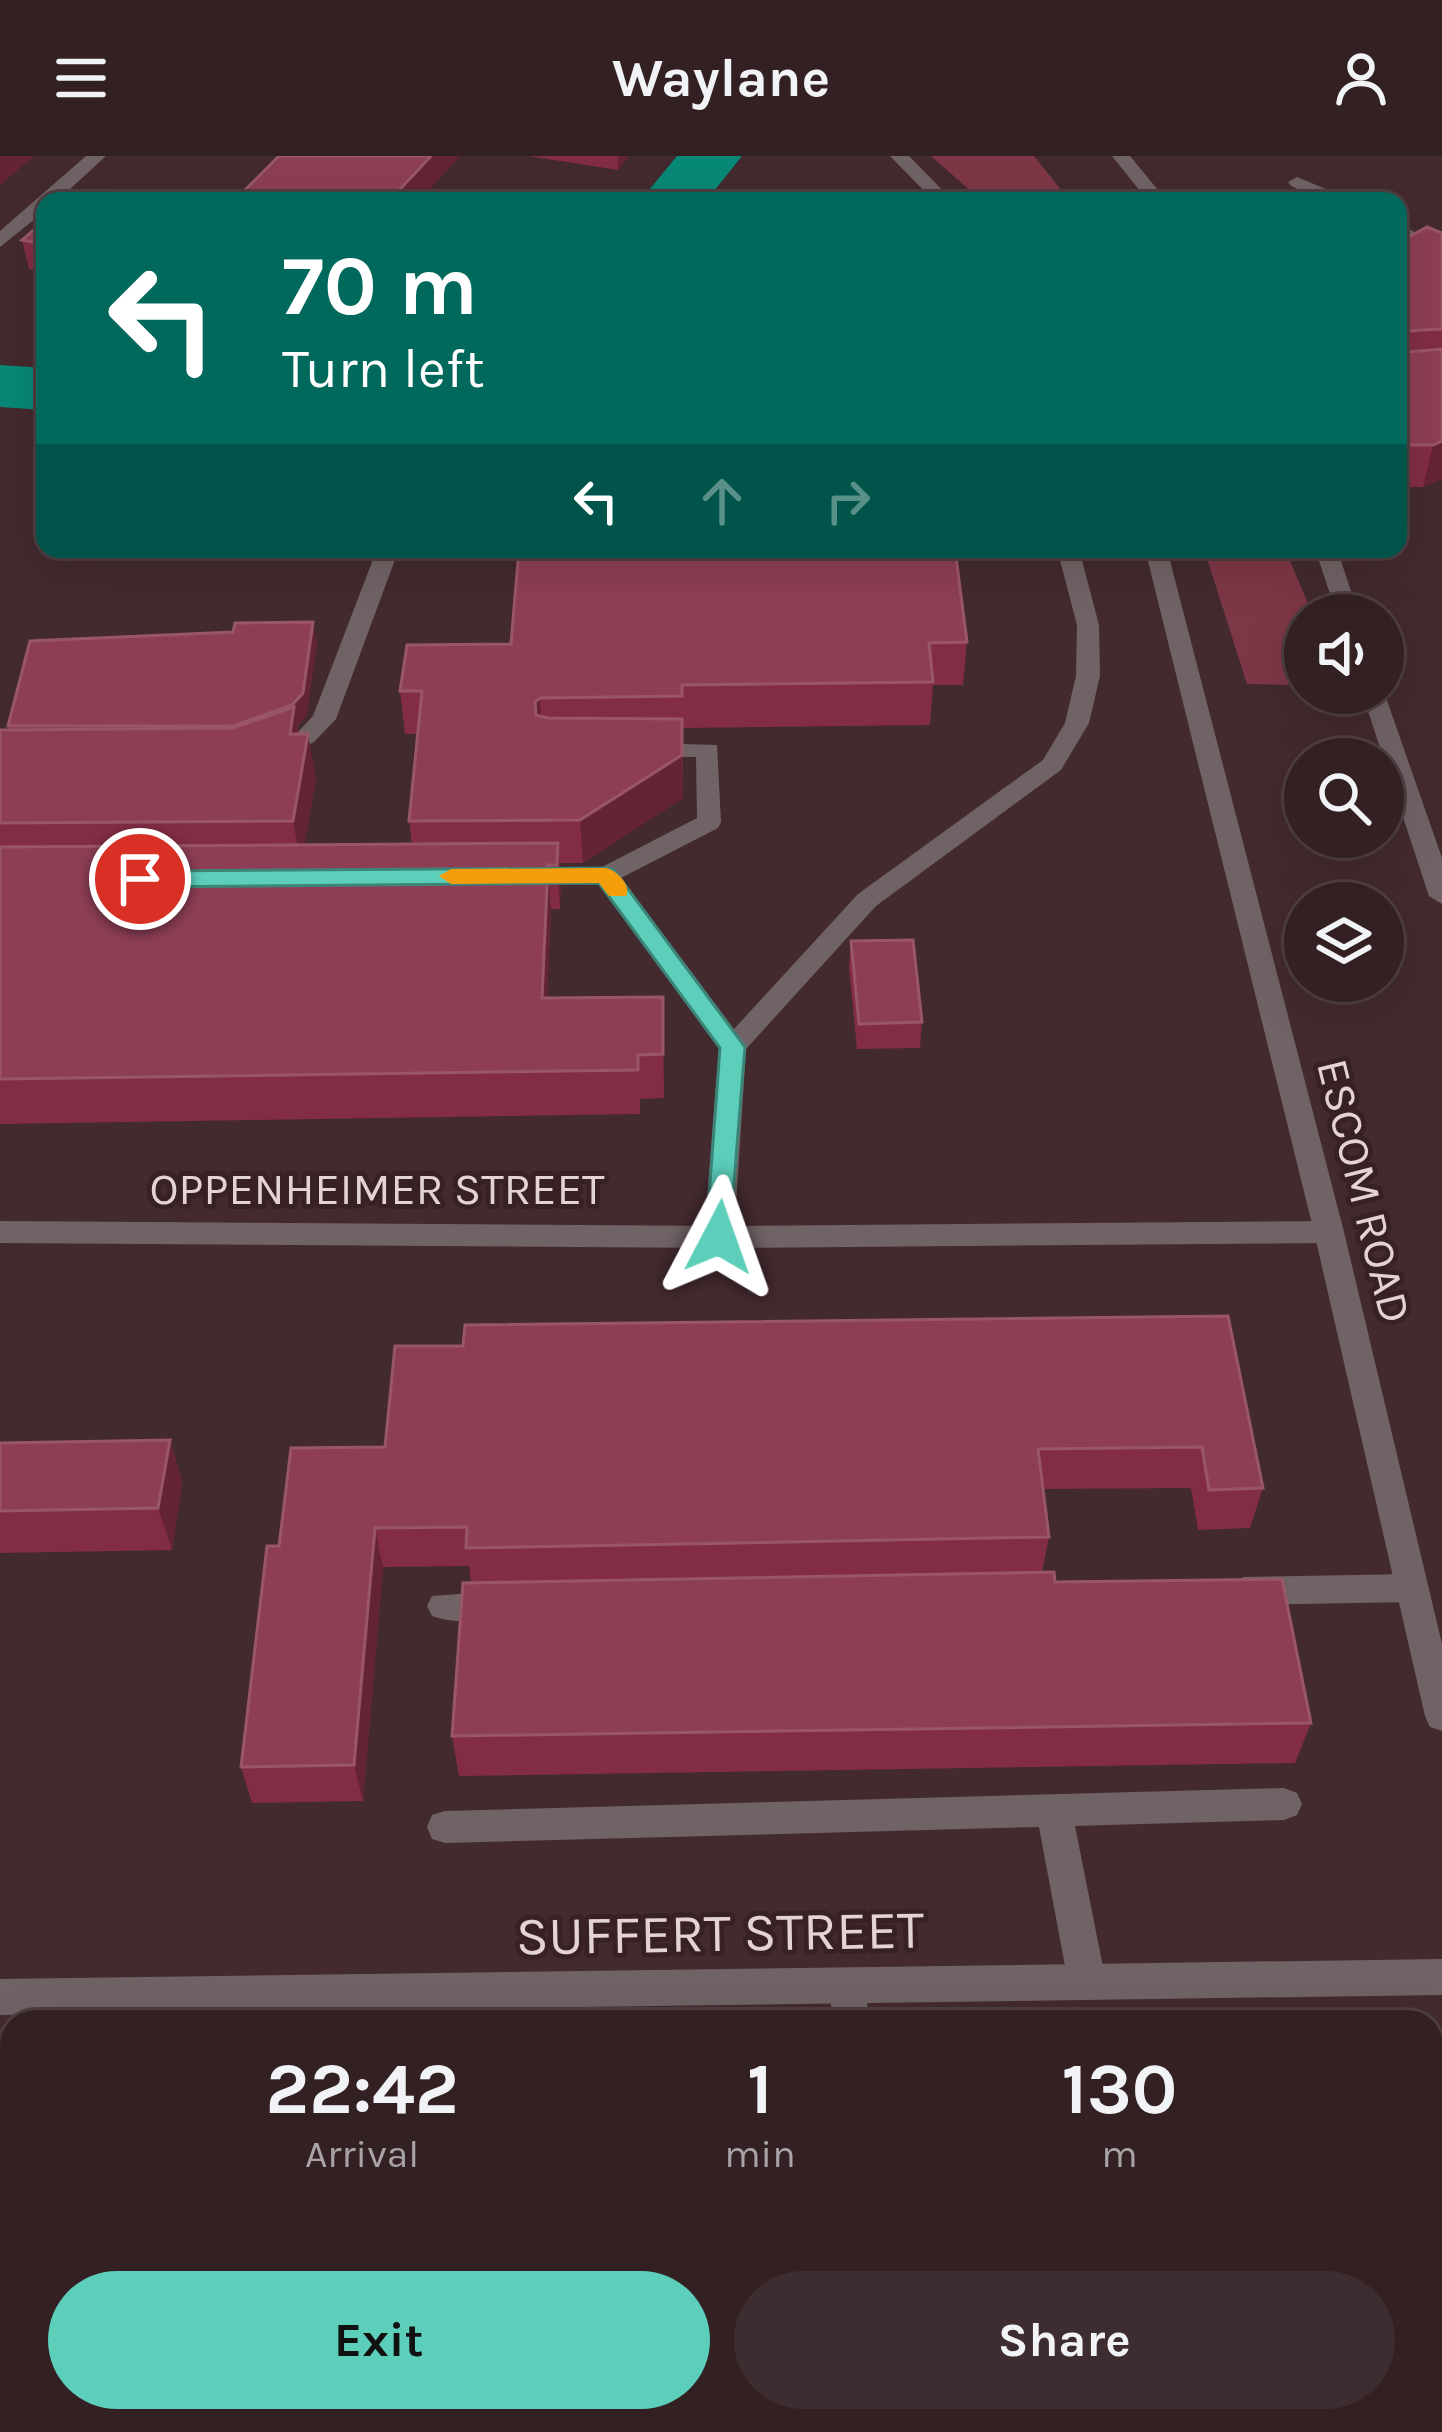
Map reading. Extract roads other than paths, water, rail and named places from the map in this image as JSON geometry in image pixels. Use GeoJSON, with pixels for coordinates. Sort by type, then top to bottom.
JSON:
{"type":"FeatureCollection","features":[{"type":"Feature","properties":{"kind":"street"},"geometry":{"type":"LineString","coordinates":[[55,192],[97,156]]}},
{"type":"Feature","properties":{"kind":"street"},"geometry":{"type":"LineString","coordinates":[[899,156],[935,192]]}},
{"type":"Feature","properties":{"kind":"street"},"geometry":{"type":"LineString","coordinates":[[1121,156],[1151,192]]}},
{"type":"Feature","properties":{"kind":"street"},"geometry":{"type":"LineString","coordinates":[[1297,182],[1319,192]]}},
{"type":"Feature","properties":{"kind":"street"},"geometry":{"type":"LineString","coordinates":[[0,241],[36,209]]}},
{"type":"Feature","properties":{"kind":"street"},"geometry":{"type":"LineString","coordinates":[[260,756],[306,737],[324,718],[385,558]]}},
{"type":"Feature","properties":{"kind":"street"},"geometry":{"type":"LineString","coordinates":[[719,1237],[733,1047],[867,900],[1052,766],[1077,723],[1088,676],[1088,625],[1070,558]]}},
{"type":"Feature","properties":{"kind":"street","name":"ESCOM ROAD"},"geometry":{"type":"LineString","coordinates":[[1158,558],[1329,1232],[1442,1716]]}},
{"type":"Feature","properties":{"kind":"street"},"geometry":{"type":"LineString","coordinates":[[1329,558],[1341,594]]}},
{"type":"Feature","properties":{"kind":"street"},"geometry":{"type":"LineString","coordinates":[[1381,714],[1442,896]]}},
{"type":"Feature","properties":{"kind":"street"},"geometry":{"type":"LineString","coordinates":[[490,876],[606,875],[709,822],[708,750],[619,750]]}},
{"type":"Feature","properties":{"kind":"street"},"geometry":{"type":"LineString","coordinates":[[606,875],[733,1047]]}},
{"type":"Feature","properties":{"kind":"street","name":"OPPENHEIMER STREET"},"geometry":{"type":"LineString","coordinates":[[0,1232],[719,1237],[1329,1232]]}},
{"type":"Feature","properties":{"kind":"street"},"geometry":{"type":"LineString","coordinates":[[1200,1592],[1412,1588]]}},
{"type":"Feature","properties":{"kind":"street"},"geometry":{"type":"LineString","coordinates":[[445,1606],[539,1605]]}},
{"type":"Feature","properties":{"kind":"street"},"geometry":{"type":"LineString","coordinates":[[445,1827],[1284,1804]]}},
{"type":"Feature","properties":{"kind":"street"},"geometry":{"type":"LineString","coordinates":[[1054,1810],[1087,1982]]}},
{"type":"Feature","properties":{"kind":"street","name":"SUFFERT STREET"},"geometry":{"type":"LineString","coordinates":[[0,1997],[197,2008],[850,2004],[1087,1982],[1442,1977]]}},
{"type":"Feature","properties":{"kind":"waterway"},"geometry":{"type":"LineString","coordinates":[[680,192],[711,156]]}},
{"type":"Feature","properties":{"kind":"waterway"},"geometry":{"type":"LineString","coordinates":[[0,386],[36,388]]}}]}
